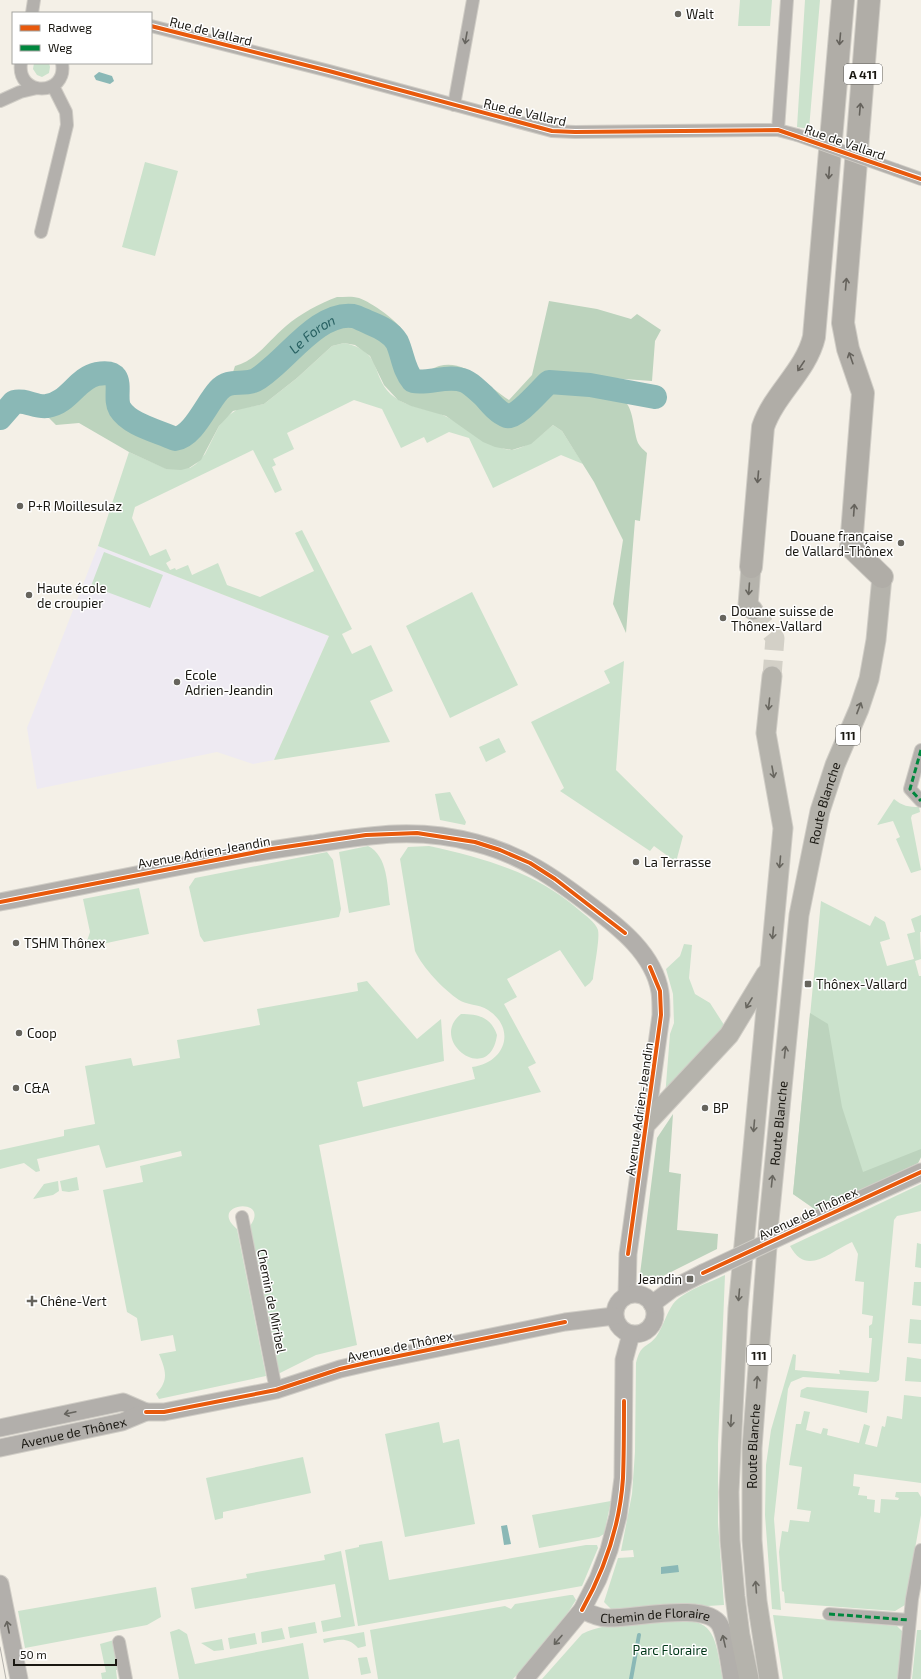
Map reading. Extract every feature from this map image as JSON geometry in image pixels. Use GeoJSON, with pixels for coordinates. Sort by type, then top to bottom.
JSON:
{"type":"FeatureCollection","features":[{"type":"Feature","properties":{"kind":"highway","name":"A 411"},"geometry":{"type":"LineString","coordinates":[[751,567],[763,427],[768,415],[807,357],[814,337],[843,0]]}},
{"type":"Feature","properties":{"kind":"highway","name":"A 411"},"geometry":{"type":"LineString","coordinates":[[869,0],[843,323],[848,349],[863,393],[851,547],[882,577]]}},
{"type":"Feature","properties":{"kind":"main road"},"geometry":{"type":"LineString","coordinates":[[751,567],[748,605],[753,610]]}},
{"type":"Feature","properties":{"kind":"main road","name":"Route Blanche"},"geometry":{"type":"LineString","coordinates":[[769,1679],[757,1601],[752,1540],[752,1448],[769,1220],[800,908],[820,811],[835,765],[859,709],[869,679],[876,640],[882,577]]}},
{"type":"Feature","properties":{"kind":"main road","name":"Route Blanche"},"geometry":{"type":"LineString","coordinates":[[749,1679],[740,1635],[730,1540],[730,1439],[738,1301],[783,828],[766,733],[772,676]]}},
{"type":"Feature","properties":{"kind":"main road"},"geometry":{"type":"LineString","coordinates":[[647,1123],[729,1035],[769,969]]}},
{"type":"Feature","properties":{"kind":"street"},"geometry":{"type":"LineString","coordinates":[[32,12],[34,0]]}},
{"type":"Feature","properties":{"kind":"street"},"geometry":{"type":"LineString","coordinates":[[454,105],[473,0]]}},
{"type":"Feature","properties":{"kind":"street"},"geometry":{"type":"LineString","coordinates":[[778,130],[787,0]]}},
{"type":"Feature","properties":{"kind":"street","name":"Rue de Vallard"},"geometry":{"type":"LineString","coordinates":[[152,26],[329,71],[532,126],[568,132],[778,130],[797,135],[921,179]]}},
{"type":"Feature","properties":{"kind":"street"},"geometry":{"type":"LineString","coordinates":[[21,64],[21,71],[24,79],[29,85],[45,89],[53,86],[61,77],[62,64]]}},
{"type":"Feature","properties":{"kind":"street"},"geometry":{"type":"LineString","coordinates":[[41,232],[67,125],[66,112],[53,86]]}},
{"type":"Feature","properties":{"kind":"street"},"geometry":{"type":"LineString","coordinates":[[0,101],[20,92],[37,88]]}},
{"type":"Feature","properties":{"kind":"street"},"geometry":{"type":"LineString","coordinates":[[921,750],[910,789],[921,801]]}},
{"type":"Feature","properties":{"kind":"street","name":"Avenue Adrien-Jeandin"},"geometry":{"type":"LineString","coordinates":[[0,902],[272,849],[366,835],[417,833],[475,842],[500,850],[530,863],[555,879],[629,938],[638,948],[650,967],[660,991],[661,1014],[628,1254],[626,1295]]}},
{"type":"Feature","properties":{"kind":"street","name":"Avenue de Thônex"},"geometry":{"type":"LineString","coordinates":[[652,1304],[672,1289],[703,1273],[921,1172]]}},
{"type":"Feature","properties":{"kind":"street","name":"Chemin de Miribel"},"geometry":{"type":"LineString","coordinates":[[242,1217],[276,1390]]}},
{"type":"Feature","properties":{"kind":"street"},"geometry":{"type":"LineString","coordinates":[[632,1294],[644,1296],[652,1304],[655,1317],[649,1328],[644,1332],[630,1334],[620,1328],[614,1316],[617,1304],[626,1295],[632,1294]]}},
{"type":"Feature","properties":{"kind":"street","name":"Avenue de Thônex"},"geometry":{"type":"LineString","coordinates":[[0,1448],[122,1422],[146,1412],[164,1412],[276,1390],[340,1369],[379,1360],[565,1322],[614,1316]]}},
{"type":"Feature","properties":{"kind":"street"},"geometry":{"type":"LineString","coordinates":[[525,1679],[582,1610],[600,1572],[618,1516],[623,1478],[624,1360],[630,1334]]}},
{"type":"Feature","properties":{"kind":"street","name":"Avenue de Thônex"},"geometry":{"type":"LineString","coordinates":[[0,1428],[123,1402],[146,1412]]}},
{"type":"Feature","properties":{"kind":"street"},"geometry":{"type":"LineString","coordinates":[[904,1679],[909,1620],[917,1598],[921,1550]]}},
{"type":"Feature","properties":{"kind":"street"},"geometry":{"type":"LineString","coordinates":[[0,1584],[19,1679]]}},
{"type":"Feature","properties":{"kind":"street","name":"Chemin de Floraire"},"geometry":{"type":"LineString","coordinates":[[582,1610],[593,1615],[607,1618],[688,1612],[704,1613],[720,1625],[732,1679]]}},
{"type":"Feature","properties":{"kind":"street"},"geometry":{"type":"LineString","coordinates":[[829,1614],[909,1620]]}},
{"type":"Feature","properties":{"kind":"street"},"geometry":{"type":"LineString","coordinates":[[119,1642],[126,1679]]}},
{"type":"Feature","properties":{"kind":"shaded area","name":"Ecole Adrien-Jeandin"},"geometry":{"type":"Polygon","coordinates":[[[98,546],[329,636],[274,760],[253,764],[217,752],[37,789],[27,728],[98,546]]]}},
{"type":"Feature","properties":{"kind":"green space"},"geometry":{"type":"Polygon","coordinates":[[[740,0],[772,0],[770,26],[738,26],[740,0]]]}},
{"type":"Feature","properties":{"kind":"green space"},"geometry":{"type":"Polygon","coordinates":[[[805,0],[820,0],[809,129],[797,127],[805,0]]]}},
{"type":"Feature","properties":{"kind":"green space"},"geometry":{"type":"Polygon","coordinates":[[[34,64],[49,64],[50,67],[49,73],[42,77],[37,75],[33,69],[34,64]]]}},
{"type":"Feature","properties":{"kind":"green space"},"geometry":{"type":"Polygon","coordinates":[[[145,162],[178,171],[155,256],[122,247],[145,162]]]}},
{"type":"Feature","properties":{"kind":"green space"},"geometry":{"type":"Polygon","coordinates":[[[337,297],[359,298],[378,308],[391,318],[405,334],[412,362],[421,373],[439,366],[459,366],[476,375],[509,400],[532,375],[549,301],[597,309],[631,319],[637,314],[661,330],[655,341],[652,381],[552,374],[549,375],[513,410],[508,410],[472,380],[456,372],[444,371],[426,376],[413,375],[399,339],[392,331],[374,319],[350,313],[334,314],[319,320],[292,339],[255,373],[251,375],[232,375],[235,366],[250,359],[297,317],[324,302],[337,297]]]}},
{"type":"Feature","properties":{"kind":"green space"},"geometry":{"type":"Polygon","coordinates":[[[342,323],[356,324],[369,328],[379,333],[386,339],[395,352],[405,377],[411,386],[424,389],[464,385],[470,389],[486,407],[506,421],[514,421],[522,418],[551,387],[617,395],[623,399],[630,409],[638,443],[647,453],[640,521],[635,520],[626,633],[613,604],[623,540],[594,482],[562,431],[553,425],[531,444],[512,450],[495,447],[483,442],[446,416],[411,406],[398,400],[384,385],[370,356],[355,345],[344,343],[332,346],[297,378],[264,404],[233,411],[219,426],[201,460],[189,468],[181,470],[166,469],[129,452],[79,423],[56,425],[49,418],[53,414],[47,412],[62,404],[87,384],[93,381],[105,380],[112,385],[111,409],[122,423],[130,429],[151,439],[180,449],[184,447],[223,393],[232,389],[252,389],[282,360],[305,341],[317,333],[342,323]]]}},
{"type":"Feature","properties":{"kind":"green space"},"geometry":{"type":"Polygon","coordinates":[[[344,343],[357,347],[365,352],[375,365],[381,381],[386,389],[393,396],[406,404],[447,417],[489,442],[512,450],[523,447],[553,425],[562,431],[583,464],[561,455],[493,488],[469,438],[449,432],[427,443],[424,437],[401,448],[382,409],[354,400],[287,433],[294,449],[273,459],[276,465],[272,467],[282,490],[275,493],[253,450],[135,507],[132,518],[150,556],[166,549],[171,560],[166,563],[170,570],[175,568],[176,570],[188,565],[192,575],[218,563],[227,585],[260,597],[314,571],[295,533],[302,530],[352,629],[342,634],[352,654],[371,645],[393,691],[370,701],[390,742],[274,760],[329,636],[98,546],[129,452],[167,469],[190,468],[205,454],[219,426],[226,417],[238,409],[264,404],[297,378],[332,346],[344,343]]]}},
{"type":"Feature","properties":{"kind":"green space"},"geometry":{"type":"Polygon","coordinates":[[[104,552],[163,575],[150,608],[91,586],[104,552]]]}},
{"type":"Feature","properties":{"kind":"green space"},"geometry":{"type":"Polygon","coordinates":[[[472,592],[518,685],[450,718],[406,626],[472,592]]]}},
{"type":"Feature","properties":{"kind":"green space"},"geometry":{"type":"Polygon","coordinates":[[[624,661],[616,770],[683,836],[676,862],[654,846],[650,851],[560,791],[564,788],[531,722],[610,683],[604,671],[624,661]]]}},
{"type":"Feature","properties":{"kind":"green space"},"geometry":{"type":"Polygon","coordinates":[[[499,738],[506,752],[486,762],[479,747],[499,738]]]}},
{"type":"Feature","properties":{"kind":"green space"},"geometry":{"type":"Polygon","coordinates":[[[450,792],[466,822],[465,825],[440,820],[435,794],[450,792]]]}},
{"type":"Feature","properties":{"kind":"green space"},"geometry":{"type":"Polygon","coordinates":[[[894,799],[906,806],[919,807],[920,812],[912,815],[911,818],[921,870],[911,873],[896,839],[900,837],[893,821],[877,825],[894,799]]]}},
{"type":"Feature","properties":{"kind":"green space"},"geometry":{"type":"Polygon","coordinates":[[[368,846],[375,851],[383,864],[387,880],[390,905],[349,913],[339,852],[368,846]]]}},
{"type":"Feature","properties":{"kind":"green space"},"geometry":{"type":"Polygon","coordinates":[[[429,846],[490,862],[528,877],[563,897],[590,919],[598,930],[598,947],[593,979],[585,987],[560,950],[507,979],[517,997],[504,1004],[536,1063],[528,1067],[541,1092],[319,1145],[357,1345],[316,1355],[278,1374],[250,1226],[254,1216],[253,1210],[240,1206],[233,1209],[229,1213],[230,1220],[237,1229],[266,1376],[159,1399],[156,1394],[165,1380],[165,1370],[159,1354],[176,1351],[173,1335],[141,1341],[137,1318],[127,1312],[103,1190],[143,1182],[140,1166],[182,1156],[181,1151],[106,1168],[99,1145],[37,1159],[40,1171],[36,1172],[24,1163],[0,1169],[0,1150],[64,1136],[64,1130],[95,1124],[85,1066],[131,1058],[133,1066],[180,1058],[177,1040],[260,1025],[257,1009],[358,991],[357,983],[367,981],[417,1039],[441,1019],[444,1061],[357,1082],[363,1107],[475,1079],[472,1067],[483,1064],[492,1059],[499,1052],[503,1044],[504,1035],[502,1026],[497,1018],[488,1010],[462,1002],[453,995],[428,971],[415,951],[400,859],[408,847],[429,846]]]}},
{"type":"Feature","properties":{"kind":"green space"},"geometry":{"type":"Polygon","coordinates":[[[327,852],[333,860],[341,909],[339,917],[204,942],[200,936],[189,887],[195,878],[327,852]]]}},
{"type":"Feature","properties":{"kind":"green space"},"geometry":{"type":"Polygon","coordinates":[[[139,888],[149,934],[74,950],[87,941],[90,932],[83,899],[139,888]]]}},
{"type":"Feature","properties":{"kind":"green space"},"geometry":{"type":"Polygon","coordinates":[[[821,901],[870,926],[875,916],[885,922],[890,939],[880,942],[887,966],[914,959],[907,934],[915,932],[911,919],[921,915],[921,959],[915,961],[919,976],[921,976],[921,1157],[918,1163],[816,1210],[793,1194],[821,901]]]}},
{"type":"Feature","properties":{"kind":"green space"},"geometry":{"type":"Polygon","coordinates":[[[684,944],[692,945],[689,978],[695,994],[710,1003],[726,1028],[665,1097],[670,1034],[674,1023],[673,994],[666,969],[680,956],[684,944]]]}},
{"type":"Feature","properties":{"kind":"green space"},"geometry":{"type":"Polygon","coordinates":[[[810,1013],[828,1024],[842,1107],[863,1172],[921,1149],[921,1157],[918,1163],[816,1210],[793,1194],[810,1013]]]}},
{"type":"Feature","properties":{"kind":"green space"},"geometry":{"type":"Polygon","coordinates":[[[461,1014],[483,1018],[491,1024],[494,1029],[497,1035],[492,1050],[484,1057],[474,1058],[464,1054],[456,1046],[451,1036],[452,1025],[461,1014]]]}},
{"type":"Feature","properties":{"kind":"green space"},"geometry":{"type":"Polygon","coordinates":[[[673,1114],[669,1172],[681,1174],[677,1230],[718,1234],[717,1249],[651,1282],[640,1274],[657,1138],[673,1114]]]}},
{"type":"Feature","properties":{"kind":"green space"},"geometry":{"type":"Polygon","coordinates":[[[77,1177],[79,1190],[69,1192],[62,1191],[60,1181],[77,1177]]]}},
{"type":"Feature","properties":{"kind":"green space"},"geometry":{"type":"Polygon","coordinates":[[[58,1181],[59,1191],[53,1195],[33,1199],[44,1184],[58,1181]]]}},
{"type":"Feature","properties":{"kind":"green space"},"geometry":{"type":"Polygon","coordinates":[[[921,1184],[921,1211],[897,1216],[894,1220],[879,1380],[876,1382],[803,1377],[791,1382],[788,1389],[774,1519],[781,1610],[772,1609],[765,1515],[766,1465],[771,1430],[793,1354],[796,1355],[795,1370],[840,1374],[839,1370],[869,1373],[872,1338],[869,1338],[869,1326],[872,1324],[873,1316],[862,1314],[864,1282],[855,1281],[858,1254],[852,1242],[827,1256],[811,1261],[804,1260],[797,1255],[790,1246],[921,1184]]]}},
{"type":"Feature","properties":{"kind":"green space"},"geometry":{"type":"Polygon","coordinates":[[[917,1243],[921,1244],[921,1268],[915,1267],[917,1243]]]}},
{"type":"Feature","properties":{"kind":"green space"},"geometry":{"type":"Polygon","coordinates":[[[725,1275],[718,1444],[718,1523],[724,1605],[625,1611],[611,1609],[604,1602],[618,1558],[634,1557],[633,1550],[621,1551],[632,1494],[635,1452],[636,1363],[638,1357],[642,1349],[656,1337],[673,1304],[678,1299],[690,1291],[725,1275]]]}},
{"type":"Feature","properties":{"kind":"green space"},"geometry":{"type":"Polygon","coordinates":[[[914,1282],[921,1282],[921,1306],[912,1305],[914,1282]]]}},
{"type":"Feature","properties":{"kind":"green space"},"geometry":{"type":"Polygon","coordinates":[[[910,1319],[921,1320],[921,1344],[908,1343],[910,1319]]]}},
{"type":"Feature","properties":{"kind":"green space"},"geometry":{"type":"Polygon","coordinates":[[[907,1357],[921,1359],[921,1382],[905,1381],[907,1357]]]}},
{"type":"Feature","properties":{"kind":"green space"},"geometry":{"type":"Polygon","coordinates":[[[807,1387],[869,1391],[867,1413],[800,1397],[801,1390],[807,1387]]]}},
{"type":"Feature","properties":{"kind":"green space"},"geometry":{"type":"Polygon","coordinates":[[[904,1395],[921,1397],[921,1483],[854,1474],[853,1486],[860,1487],[858,1495],[867,1496],[867,1499],[875,1500],[874,1512],[880,1513],[881,1499],[898,1500],[899,1498],[895,1497],[896,1492],[918,1492],[921,1497],[921,1515],[905,1605],[895,1611],[785,1603],[784,1592],[782,1591],[779,1552],[782,1531],[788,1532],[790,1520],[809,1522],[811,1511],[797,1509],[802,1467],[789,1465],[796,1424],[801,1424],[804,1411],[810,1412],[806,1430],[821,1434],[823,1428],[828,1429],[827,1435],[859,1443],[864,1424],[870,1426],[865,1444],[877,1447],[882,1426],[885,1427],[887,1416],[902,1419],[904,1395]]]}},
{"type":"Feature","properties":{"kind":"green space"},"geometry":{"type":"Polygon","coordinates":[[[439,1422],[443,1443],[459,1439],[475,1524],[405,1537],[385,1434],[439,1422]]]}},
{"type":"Feature","properties":{"kind":"green space"},"geometry":{"type":"Polygon","coordinates":[[[303,1457],[311,1493],[223,1512],[223,1518],[215,1520],[206,1478],[303,1457]]]}},
{"type":"Feature","properties":{"kind":"green space"},"geometry":{"type":"Polygon","coordinates":[[[611,1501],[604,1534],[599,1537],[539,1548],[532,1515],[611,1501]]]}},
{"type":"Feature","properties":{"kind":"green space"},"geometry":{"type":"Polygon","coordinates":[[[382,1541],[389,1580],[586,1545],[597,1545],[598,1548],[582,1586],[358,1626],[345,1550],[359,1547],[359,1545],[382,1541]]]}},
{"type":"Feature","properties":{"kind":"green space"},"geometry":{"type":"Polygon","coordinates":[[[341,1551],[355,1626],[323,1632],[321,1621],[341,1617],[335,1584],[195,1609],[191,1588],[247,1578],[246,1574],[325,1560],[324,1555],[341,1551]]]}},
{"type":"Feature","properties":{"kind":"green space"},"geometry":{"type":"Polygon","coordinates":[[[156,1587],[161,1617],[147,1625],[25,1648],[18,1611],[156,1587]]]}},
{"type":"Feature","properties":{"kind":"green space"},"geometry":{"type":"Polygon","coordinates":[[[573,1595],[576,1600],[569,1611],[530,1661],[513,1679],[378,1679],[370,1630],[505,1606],[511,1609],[515,1604],[573,1595]]]}},
{"type":"Feature","properties":{"kind":"green space"},"geometry":{"type":"Polygon","coordinates":[[[773,1615],[897,1626],[902,1631],[899,1679],[783,1679],[773,1615]]]}},
{"type":"Feature","properties":{"kind":"green space","name":"Parc Floraire"},"geometry":{"type":"Polygon","coordinates":[[[689,1620],[701,1624],[707,1628],[711,1634],[717,1648],[723,1679],[542,1679],[582,1634],[593,1629],[634,1622],[689,1620]]]}},
{"type":"Feature","properties":{"kind":"green space"},"geometry":{"type":"Polygon","coordinates":[[[315,1622],[317,1633],[290,1638],[288,1627],[315,1622]]]}},
{"type":"Feature","properties":{"kind":"green space"},"geometry":{"type":"Polygon","coordinates":[[[282,1628],[285,1639],[262,1643],[261,1632],[282,1628]]]}},
{"type":"Feature","properties":{"kind":"green space"},"geometry":{"type":"Polygon","coordinates":[[[179,1629],[187,1634],[195,1664],[303,1643],[309,1679],[179,1679],[170,1632],[179,1629]]]}},
{"type":"Feature","properties":{"kind":"green space"},"geometry":{"type":"Polygon","coordinates":[[[917,1630],[921,1630],[921,1679],[912,1679],[917,1630]]]}},
{"type":"Feature","properties":{"kind":"green space"},"geometry":{"type":"Polygon","coordinates":[[[364,1632],[366,1646],[358,1648],[346,1640],[324,1643],[323,1639],[364,1632]]]}},
{"type":"Feature","properties":{"kind":"green space"},"geometry":{"type":"Polygon","coordinates":[[[255,1633],[257,1644],[230,1649],[228,1638],[255,1633]]]}},
{"type":"Feature","properties":{"kind":"green space"},"geometry":{"type":"Polygon","coordinates":[[[222,1639],[224,1650],[214,1651],[201,1643],[222,1639]]]}},
{"type":"Feature","properties":{"kind":"green space"},"geometry":{"type":"Polygon","coordinates":[[[114,1640],[119,1670],[116,1670],[117,1679],[102,1679],[101,1673],[106,1672],[100,1644],[114,1640]]]}},
{"type":"Feature","properties":{"kind":"green space"},"geometry":{"type":"Polygon","coordinates":[[[367,1657],[371,1673],[361,1675],[358,1658],[367,1657]]]}},
{"type":"Feature","properties":{"kind":"water"},"geometry":{"type":"Polygon","coordinates":[[[99,72],[112,76],[114,81],[110,84],[96,80],[94,76],[99,72]]]}},
{"type":"Feature","properties":{"kind":"water"},"geometry":{"type":"Polygon","coordinates":[[[507,1525],[511,1544],[504,1545],[501,1526],[507,1525]]]}},
{"type":"Feature","properties":{"kind":"water"},"geometry":{"type":"Polygon","coordinates":[[[678,1565],[679,1572],[661,1574],[661,1567],[678,1565]]]}},
{"type":"Feature","properties":{"kind":"waterway","name":"Le Foron"},"geometry":{"type":"LineString","coordinates":[[0,418],[14,402],[18,401],[39,406],[55,404],[67,396],[90,376],[107,373],[113,375],[116,379],[118,384],[118,404],[125,415],[145,427],[175,439],[182,437],[194,426],[219,390],[231,383],[248,382],[259,378],[320,325],[342,316],[357,317],[392,335],[397,342],[405,367],[413,381],[419,382],[453,378],[465,381],[484,396],[497,410],[507,416],[511,416],[516,413],[549,382],[590,385],[655,397]]}},
{"type":"Feature","properties":{"kind":"waterway"},"geometry":{"type":"LineString","coordinates":[[631,1679],[639,1635]]}},
{"type":"Feature","properties":{"kind":"tunnel"},"geometry":{"type":"LineString","coordinates":[[753,610],[775,638],[772,676]]}},
{"type":"Feature","properties":{"kind":"tram line"},"geometry":{"type":"LineString","coordinates":[[0,1647],[6,1679]]}},
{"type":"Feature","properties":{"kind":"marked path"},"geometry":{"type":"LineString","coordinates":[[921,750],[910,789],[921,801]]}},
{"type":"Feature","properties":{"kind":"marked path"},"geometry":{"type":"LineString","coordinates":[[829,1614],[909,1620]]}},
{"type":"Feature","properties":{"kind":"cycle path"},"geometry":{"type":"LineString","coordinates":[[152,26],[329,71],[552,131],[778,130],[921,179]]}},
{"type":"Feature","properties":{"kind":"cycle path"},"geometry":{"type":"LineString","coordinates":[[0,902],[272,849],[366,835],[417,833],[475,842],[500,850],[530,863],[555,879],[625,933]]}},
{"type":"Feature","properties":{"kind":"cycle path"},"geometry":{"type":"LineString","coordinates":[[628,1254],[661,1015],[660,991],[650,967]]}},
{"type":"Feature","properties":{"kind":"cycle path"},"geometry":{"type":"LineString","coordinates":[[703,1273],[921,1172]]}},
{"type":"Feature","properties":{"kind":"cycle path"},"geometry":{"type":"LineString","coordinates":[[146,1412],[164,1412],[276,1390],[340,1369],[565,1322]]}},
{"type":"Feature","properties":{"kind":"cycle path"},"geometry":{"type":"LineString","coordinates":[[582,1610],[598,1579],[610,1546],[619,1512],[623,1478],[624,1401]]}},
{"type":"Feature","properties":{"kind":"place","name":"Walt"},"geometry":{"type":"Point","coordinates":[678,14]}},
{"type":"Feature","properties":{"kind":"place","name":"P+R Moillesulaz"},"geometry":{"type":"Point","coordinates":[20,506]}},
{"type":"Feature","properties":{"kind":"place","name":"Douane française de Vallard-Thônex"},"geometry":{"type":"Point","coordinates":[901,543]}},
{"type":"Feature","properties":{"kind":"place","name":"Haute école de croupier"},"geometry":{"type":"Point","coordinates":[29,595]}},
{"type":"Feature","properties":{"kind":"place","name":"Douane suisse de Thônex-Vallard"},"geometry":{"type":"Point","coordinates":[723,618]}},
{"type":"Feature","properties":{"kind":"place","name":"Ecole Adrien-Jeandin"},"geometry":{"type":"Point","coordinates":[177,682]}},
{"type":"Feature","properties":{"kind":"place","name":"La Terrasse"},"geometry":{"type":"Point","coordinates":[636,862]}},
{"type":"Feature","properties":{"kind":"place","name":"TSHM Thônex"},"geometry":{"type":"Point","coordinates":[16,943]}},
{"type":"Feature","properties":{"kind":"place","name":"Thônex-Vallard"},"geometry":{"type":"Point","coordinates":[808,984]}},
{"type":"Feature","properties":{"kind":"place","name":"Coop"},"geometry":{"type":"Point","coordinates":[19,1033]}},
{"type":"Feature","properties":{"kind":"place","name":"C&A"},"geometry":{"type":"Point","coordinates":[16,1088]}},
{"type":"Feature","properties":{"kind":"place","name":"BP"},"geometry":{"type":"Point","coordinates":[705,1108]}},
{"type":"Feature","properties":{"kind":"place","name":"Jeandin"},"geometry":{"type":"Point","coordinates":[690,1279]}},
{"type":"Feature","properties":{"kind":"place","name":"Chêne-Vert"},"geometry":{"type":"Point","coordinates":[32,1301]}}]}
